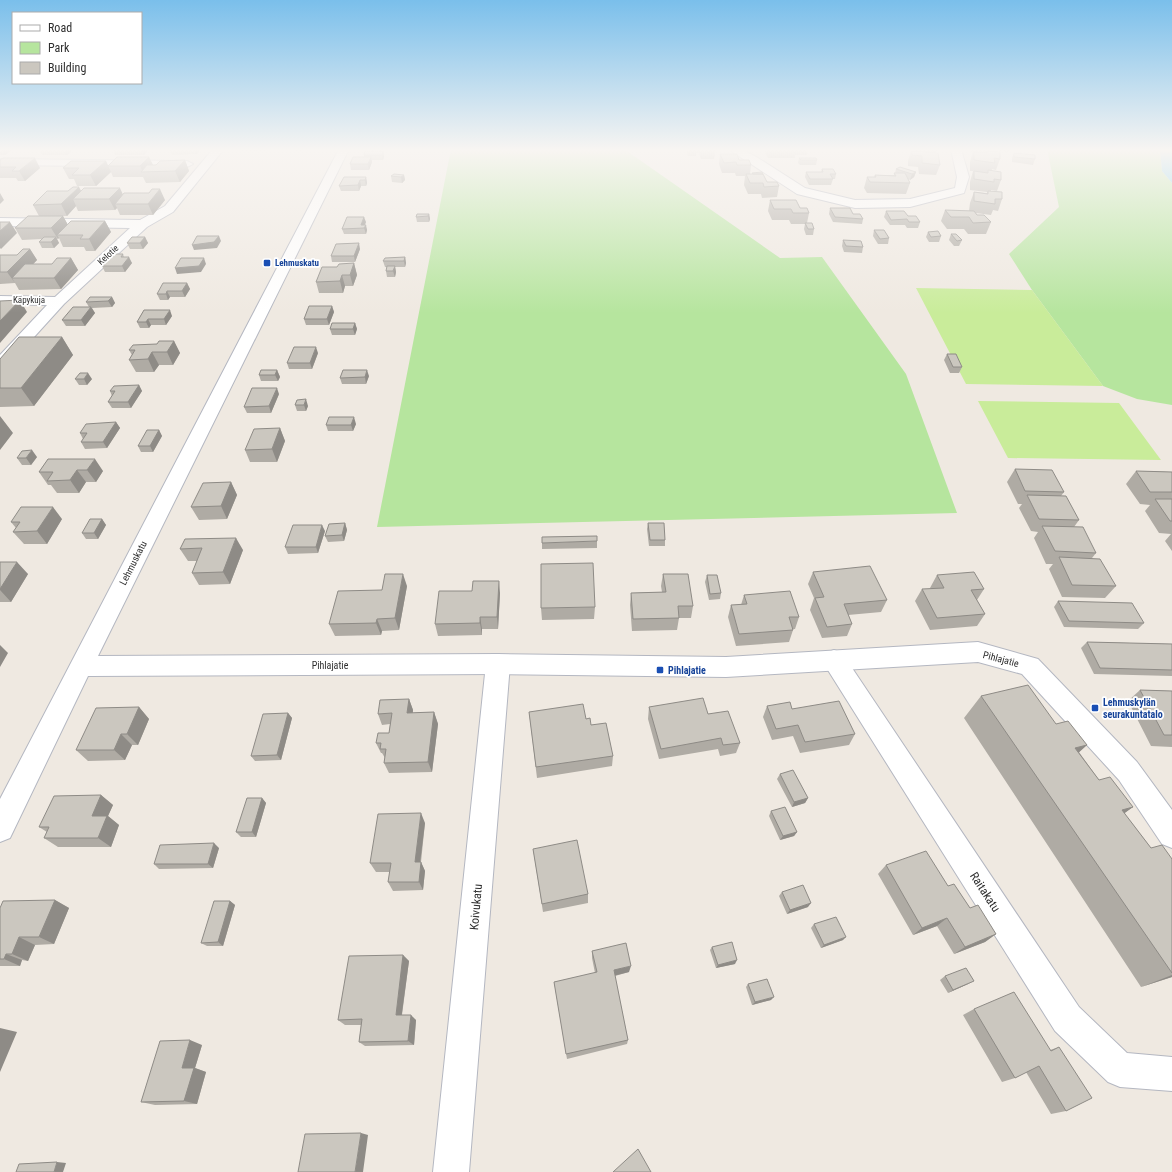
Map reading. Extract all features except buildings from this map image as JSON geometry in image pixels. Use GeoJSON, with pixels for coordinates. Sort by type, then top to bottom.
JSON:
{"type":"FeatureCollection","features":[{"type":"Feature","properties":{"kind":"street","name":"Kelotie"},"geometry":{"type":"LineString","coordinates":[[0,365],[59,301],[142,224],[169,209],[173,204]]}},
{"type":"Feature","properties":{"kind":"street","name":"Lehmuskatu"},"geometry":{"type":"LineString","coordinates":[[0,828],[80,666],[316,204]]}},
{"type":"Feature","properties":{"kind":"street"},"geometry":{"type":"LineString","coordinates":[[0,222],[142,224]]}},
{"type":"Feature","properties":{"kind":"street","name":"Käpykuja"},"geometry":{"type":"LineString","coordinates":[[0,300],[59,301]]}},
{"type":"Feature","properties":{"kind":"street","name":"Pihlajatie"},"geometry":{"type":"LineString","coordinates":[[80,666],[498,664],[726,667],[978,652],[1030,666],[1128,772],[1172,834]]}},
{"type":"Feature","properties":{"kind":"street","name":"Raitakatu"},"geometry":{"type":"LineString","coordinates":[[834,660],[1067,1019],[1120,1070],[1172,1074]]}},
{"type":"Feature","properties":{"kind":"street","name":"Koivukatu"},"geometry":{"type":"LineString","coordinates":[[456,1165],[498,664]]}},
{"type":"Feature","properties":{"kind":"green space"},"geometry":{"type":"Polygon","coordinates":[[[440,204],[702,204],[780,258],[822,257],[906,374],[957,513],[377,527],[440,204]]]}},
{"type":"Feature","properties":{"kind":"green space"},"geometry":{"type":"Polygon","coordinates":[[[1058,204],[1172,204],[1172,405],[1137,399],[1103,386],[1032,290],[1009,254],[1059,207],[1058,204]]]}},
{"type":"Feature","properties":{"kind":"green space"},"geometry":{"type":"Polygon","coordinates":[[[916,288],[1032,290],[1103,386],[966,384],[916,288]]]}},
{"type":"Feature","properties":{"kind":"green space"},"geometry":{"type":"Polygon","coordinates":[[[978,401],[1119,403],[1161,460],[1008,458],[978,401]]]}},
{"type":"Feature","properties":{"kind":"place","name":"Lehmuskatu"},"geometry":{"type":"Point","coordinates":[267,263]}},
{"type":"Feature","properties":{"kind":"place","name":"Pihlajatie"},"geometry":{"type":"Point","coordinates":[660,670]}},
{"type":"Feature","properties":{"kind":"place","name":"Lehmuskylän seurakuntatalo"},"geometry":{"type":"Point","coordinates":[1095,708]}}]}
